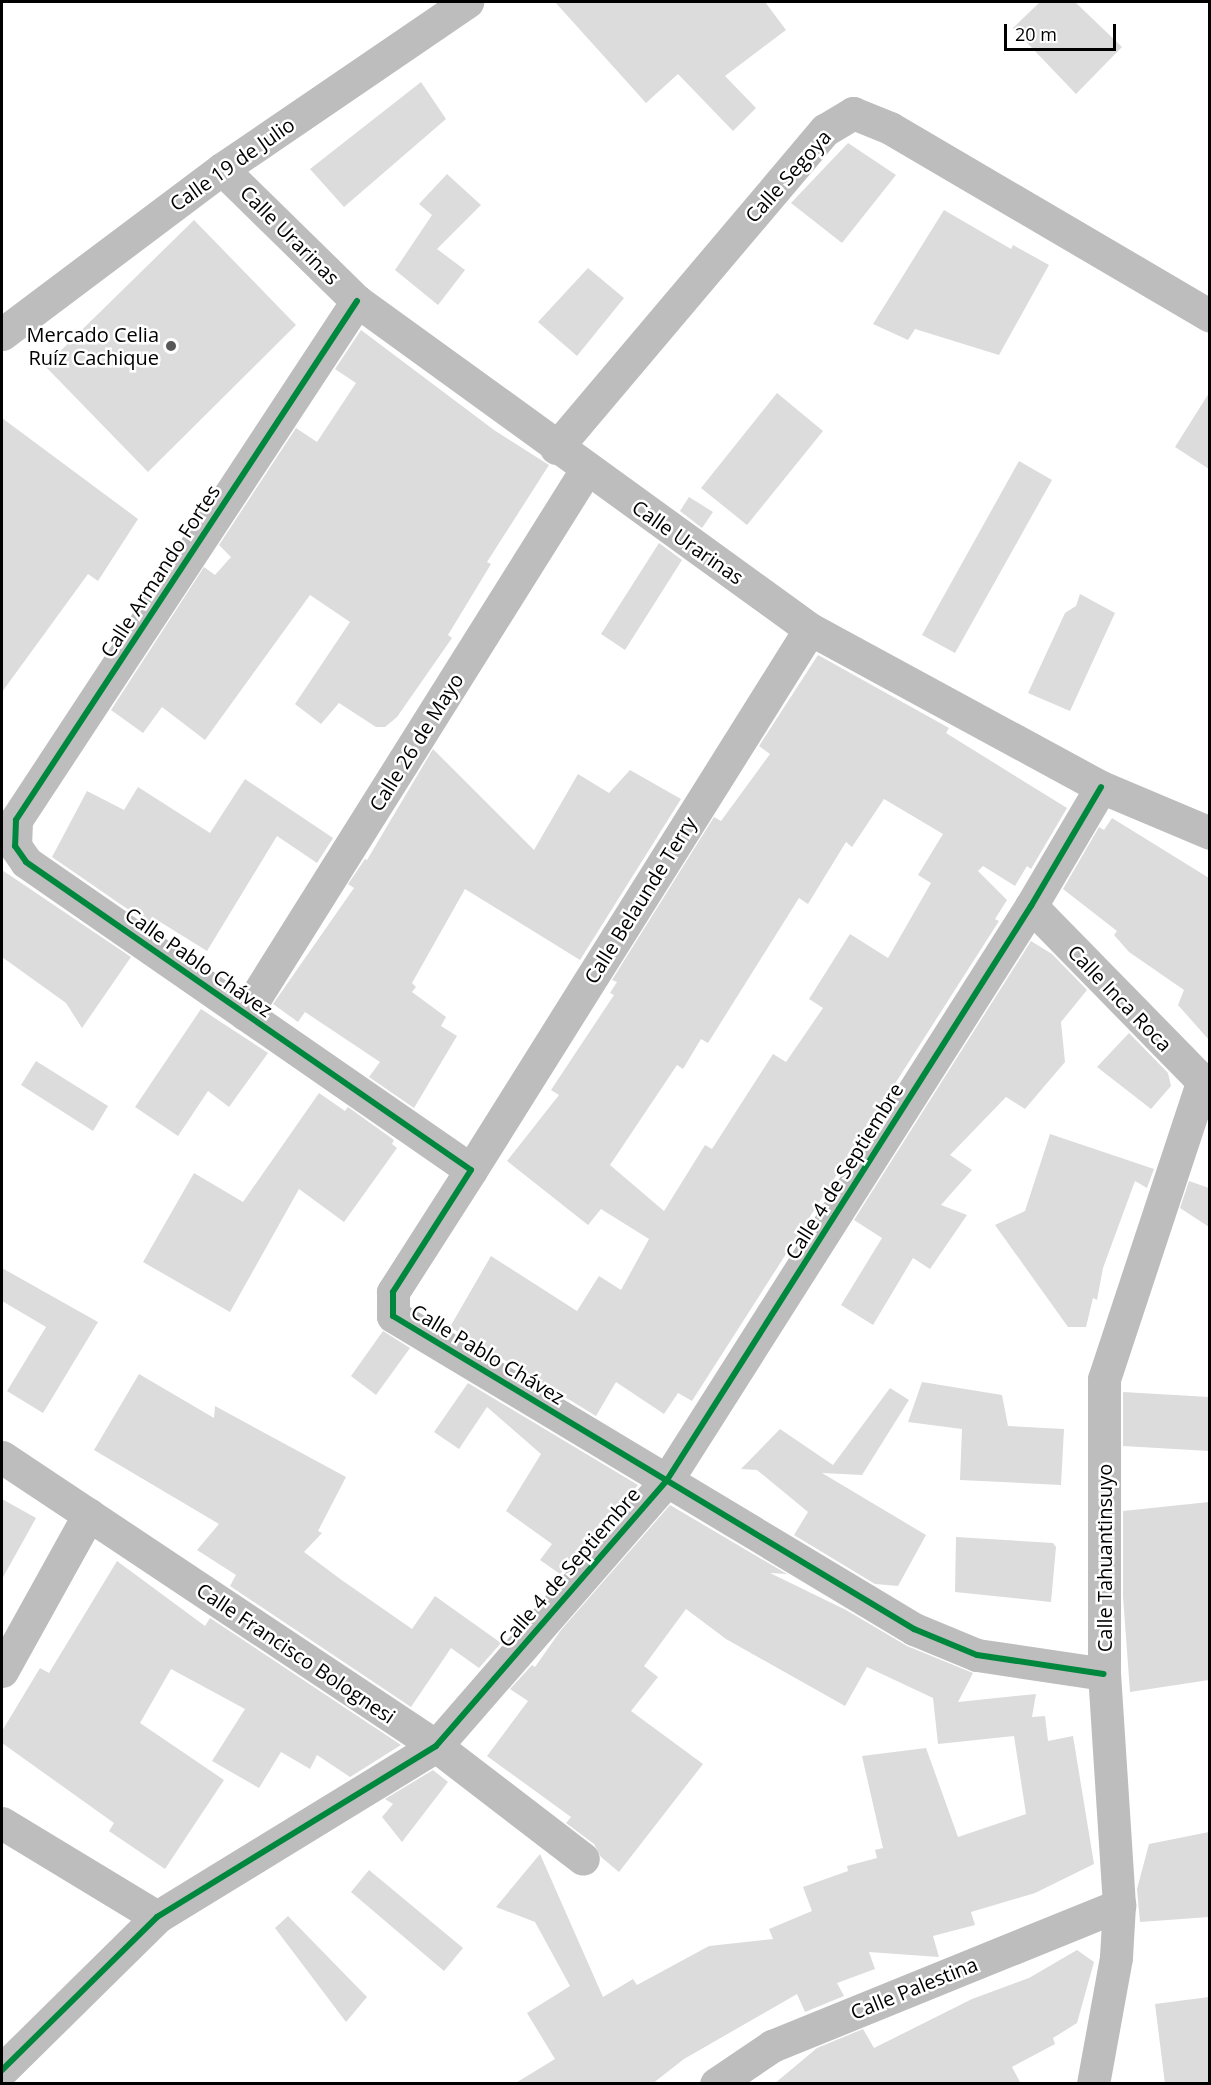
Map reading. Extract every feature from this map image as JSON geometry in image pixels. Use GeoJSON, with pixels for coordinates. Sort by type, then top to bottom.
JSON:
{"type":"FeatureCollection","features":[{"type":"Feature","properties":{"kind":"street","name":"Calle 19 de Julio"},"geometry":{"type":"LineString","coordinates":[[2,334],[222,168],[467,2]]}},
{"type":"Feature","properties":{"kind":"street","name":"Calle Segoya"},"geometry":{"type":"LineString","coordinates":[[556,448],[825,130],[854,113],[890,128],[1209,316]]}},
{"type":"Feature","properties":{"kind":"street","name":"Calle Urarinas"},"geometry":{"type":"LineString","coordinates":[[222,168],[357,301],[586,470],[810,629],[1101,788],[1209,833]]}},
{"type":"Feature","properties":{"kind":"street","name":"Calle Armando Fortes"},"geometry":{"type":"LineString","coordinates":[[27,862],[15,846],[16,820],[357,301]]}},
{"type":"Feature","properties":{"kind":"street","name":"Calle 26 de Mayo"},"geometry":{"type":"LineString","coordinates":[[245,1014],[586,470]]}},
{"type":"Feature","properties":{"kind":"street","name":"Calle Belaunde Terry"},"geometry":{"type":"LineString","coordinates":[[471,1170],[810,629]]}},
{"type":"Feature","properties":{"kind":"street","name":"Calle 4 de Septiembre"},"geometry":{"type":"LineString","coordinates":[[2,2070],[157,1917],[436,1746],[667,1480],[1031,906],[1101,788]]}},
{"type":"Feature","properties":{"kind":"street","name":"Calle Pablo Chávez"},"geometry":{"type":"LineString","coordinates":[[27,862],[471,1170],[393,1292],[393,1316],[914,1629],[977,1655],[1104,1674]]}},
{"type":"Feature","properties":{"kind":"street","name":"Calle Inca Roca"},"geometry":{"type":"LineString","coordinates":[[1031,906],[1206,1085]]}},
{"type":"Feature","properties":{"kind":"street","name":"Calle Tahuantinsuyo"},"geometry":{"type":"LineString","coordinates":[[1093,2084],[1116,1957],[1119,1905],[1104,1674],[1104,1379],[1206,1085]]}},
{"type":"Feature","properties":{"kind":"street","name":"Calle Francisco Bolognesi"},"geometry":{"type":"LineString","coordinates":[[2,1457],[436,1746],[583,1859]]}},
{"type":"Feature","properties":{"kind":"street"},"geometry":{"type":"LineString","coordinates":[[2,1671],[89,1515]]}},
{"type":"Feature","properties":{"kind":"street"},"geometry":{"type":"LineString","coordinates":[[2,1823],[157,1917]]}},
{"type":"Feature","properties":{"kind":"street","name":"Calle Palestina"},"geometry":{"type":"LineString","coordinates":[[716,2084],[772,2046],[1119,1905]]}},
{"type":"Feature","properties":{"kind":"building"},"geometry":{"type":"Polygon","coordinates":[[[555,2],[765,2],[786,30],[725,76],[756,108],[733,131],[678,74],[646,103],[555,2]]]}},
{"type":"Feature","properties":{"kind":"building"},"geometry":{"type":"Polygon","coordinates":[[[1040,2],[1075,2],[1122,47],[1076,94],[1013,28],[1040,2]]]}},
{"type":"Feature","properties":{"kind":"building"},"geometry":{"type":"Polygon","coordinates":[[[421,82],[446,119],[344,207],[310,169],[421,82]]]}},
{"type":"Feature","properties":{"kind":"building"},"geometry":{"type":"Polygon","coordinates":[[[848,143],[896,175],[842,243],[791,203],[848,143]]]}},
{"type":"Feature","properties":{"kind":"building"},"geometry":{"type":"Polygon","coordinates":[[[447,174],[481,205],[437,249],[465,270],[438,305],[395,270],[432,215],[419,204],[447,174]]]}},
{"type":"Feature","properties":{"kind":"building"},"geometry":{"type":"Polygon","coordinates":[[[944,210],[1011,249],[1013,245],[1049,265],[999,355],[915,329],[908,340],[873,324],[944,210]]]}},
{"type":"Feature","properties":{"kind":"building","name":"Mercado Celia Ruíz Cachique"},"geometry":{"type":"Polygon","coordinates":[[[194,220],[296,325],[148,472],[45,366],[194,220]]]}},
{"type":"Feature","properties":{"kind":"building"},"geometry":{"type":"Polygon","coordinates":[[[588,268],[624,298],[577,356],[538,322],[588,268]]]}},
{"type":"Feature","properties":{"kind":"building"},"geometry":{"type":"Polygon","coordinates":[[[361,330],[494,430],[549,465],[487,562],[491,564],[448,635],[452,638],[397,717],[385,727],[376,727],[339,703],[321,724],[295,704],[350,622],[310,595],[205,740],[162,707],[143,733],[111,710],[204,567],[215,575],[231,557],[219,545],[296,428],[317,442],[356,383],[335,369],[361,330]]]}},
{"type":"Feature","properties":{"kind":"building"},"geometry":{"type":"Polygon","coordinates":[[[777,393],[823,431],[747,525],[701,488],[777,393]]]}},
{"type":"Feature","properties":{"kind":"building"},"geometry":{"type":"Polygon","coordinates":[[[1209,393],[1209,469],[1175,447],[1209,393]]]}},
{"type":"Feature","properties":{"kind":"building"},"geometry":{"type":"Polygon","coordinates":[[[2,418],[138,519],[98,581],[88,574],[2,692],[2,418]]]}},
{"type":"Feature","properties":{"kind":"building"},"geometry":{"type":"Polygon","coordinates":[[[1019,461],[1052,480],[955,653],[922,635],[1019,461]]]}},
{"type":"Feature","properties":{"kind":"building"},"geometry":{"type":"Polygon","coordinates":[[[689,497],[713,512],[702,528],[680,511],[689,497]]]}},
{"type":"Feature","properties":{"kind":"building"},"geometry":{"type":"Polygon","coordinates":[[[659,543],[682,560],[625,650],[601,634],[659,543]]]}},
{"type":"Feature","properties":{"kind":"building"},"geometry":{"type":"Polygon","coordinates":[[[1080,594],[1115,613],[1070,711],[1028,693],[1065,613],[1076,606],[1080,594]]]}},
{"type":"Feature","properties":{"kind":"building"},"geometry":{"type":"Polygon","coordinates":[[[818,655],[949,728],[946,733],[1067,808],[1031,869],[1027,866],[1015,886],[983,866],[978,871],[1007,900],[995,919],[999,921],[692,1401],[678,1393],[664,1414],[616,1382],[596,1416],[450,1327],[491,1256],[577,1311],[599,1276],[621,1290],[649,1239],[601,1209],[588,1225],[507,1161],[559,1095],[551,1090],[614,995],[610,993],[617,982],[612,980],[714,817],[721,821],[770,754],[759,746],[818,655]],[[884,799],[852,847],[846,842],[808,904],[799,898],[708,1043],[701,1039],[683,1069],[677,1065],[610,1165],[664,1211],[705,1145],[712,1149],[773,1054],[786,1062],[823,1008],[809,999],[850,934],[888,958],[931,883],[918,875],[943,834],[884,799]]]}},
{"type":"Feature","properties":{"kind":"building"},"geometry":{"type":"Polygon","coordinates":[[[433,749],[534,850],[578,774],[609,793],[630,770],[681,799],[580,960],[465,889],[412,983],[416,987],[412,992],[446,1017],[441,1026],[457,1036],[414,1108],[369,1077],[380,1062],[305,1012],[298,1022],[273,1004],[354,888],[348,884],[365,859],[367,860],[433,749]]]}},
{"type":"Feature","properties":{"kind":"building"},"geometry":{"type":"Polygon","coordinates":[[[245,779],[333,838],[317,863],[277,836],[207,951],[157,920],[152,926],[52,857],[87,791],[124,810],[138,787],[210,833],[245,779]]]}},
{"type":"Feature","properties":{"kind":"building"},"geometry":{"type":"Polygon","coordinates":[[[1112,818],[1209,878],[1209,1040],[1178,1005],[1184,990],[1129,952],[1114,935],[1117,931],[1063,889],[1099,827],[1104,830],[1112,818]]]}},
{"type":"Feature","properties":{"kind":"building"},"geometry":{"type":"Polygon","coordinates":[[[2,870],[131,957],[82,1028],[66,1003],[2,957],[2,870]]]}},
{"type":"Feature","properties":{"kind":"building"},"geometry":{"type":"Polygon","coordinates":[[[1031,941],[1052,954],[1087,990],[1061,1022],[1065,1062],[1025,1109],[1006,1097],[950,1155],[972,1170],[941,1205],[967,1215],[930,1269],[913,1258],[873,1325],[841,1305],[882,1238],[854,1220],[1031,941]]]}},
{"type":"Feature","properties":{"kind":"building"},"geometry":{"type":"Polygon","coordinates":[[[201,1009],[268,1053],[229,1107],[208,1091],[178,1136],[135,1107],[201,1009]]]}},
{"type":"Feature","properties":{"kind":"building"},"geometry":{"type":"Polygon","coordinates":[[[1129,1033],[1168,1073],[1171,1086],[1151,1109],[1097,1067],[1129,1033]]]}},
{"type":"Feature","properties":{"kind":"building"},"geometry":{"type":"Polygon","coordinates":[[[36,1061],[108,1106],[93,1131],[21,1085],[36,1061]]]}},
{"type":"Feature","properties":{"kind":"building"},"geometry":{"type":"Polygon","coordinates":[[[319,1093],[345,1111],[348,1107],[394,1140],[392,1144],[397,1148],[344,1222],[299,1189],[230,1312],[143,1262],[194,1173],[243,1202],[319,1093]]]}},
{"type":"Feature","properties":{"kind":"building"},"geometry":{"type":"Polygon","coordinates":[[[1050,1134],[1154,1169],[1147,1188],[1135,1181],[1103,1268],[1097,1300],[1093,1298],[1086,1327],[1068,1327],[995,1225],[1025,1211],[1050,1134]]]}},
{"type":"Feature","properties":{"kind":"building"},"geometry":{"type":"Polygon","coordinates":[[[1189,1181],[1209,1188],[1209,1227],[1180,1208],[1189,1181]]]}},
{"type":"Feature","properties":{"kind":"building"},"geometry":{"type":"Polygon","coordinates":[[[2,1268],[98,1322],[43,1413],[7,1391],[46,1327],[2,1301],[2,1268]]]}},
{"type":"Feature","properties":{"kind":"building"},"geometry":{"type":"Polygon","coordinates":[[[383,1331],[410,1348],[376,1395],[351,1376],[383,1331]]]}},
{"type":"Feature","properties":{"kind":"building"},"geometry":{"type":"Polygon","coordinates":[[[139,1374],[214,1418],[215,1406],[346,1477],[318,1531],[322,1533],[304,1552],[343,1581],[412,1629],[435,1596],[501,1643],[479,1668],[451,1648],[411,1707],[230,1586],[236,1575],[197,1550],[219,1524],[94,1450],[139,1374]]]}},
{"type":"Feature","properties":{"kind":"building"},"geometry":{"type":"Polygon","coordinates":[[[922,1382],[1002,1395],[1008,1426],[1064,1429],[1061,1485],[960,1480],[962,1429],[908,1422],[922,1382]]]}},
{"type":"Feature","properties":{"kind":"building"},"geometry":{"type":"Polygon","coordinates":[[[468,1383],[638,1485],[560,1574],[540,1560],[552,1544],[506,1511],[541,1454],[487,1407],[459,1449],[434,1432],[468,1383]]]}},
{"type":"Feature","properties":{"kind":"building"},"geometry":{"type":"Polygon","coordinates":[[[890,1388],[909,1400],[862,1475],[822,1473],[926,1535],[898,1586],[875,1584],[794,1535],[808,1512],[757,1470],[741,1469],[780,1429],[833,1465],[890,1388]]]}},
{"type":"Feature","properties":{"kind":"building"},"geometry":{"type":"Polygon","coordinates":[[[1123,1392],[1209,1397],[1209,1451],[1123,1446],[1123,1392]]]}},
{"type":"Feature","properties":{"kind":"building"},"geometry":{"type":"Polygon","coordinates":[[[2,1499],[36,1518],[2,1579],[2,1499]]]}},
{"type":"Feature","properties":{"kind":"building"},"geometry":{"type":"Polygon","coordinates":[[[1209,1502],[1209,1680],[1130,1692],[1123,1596],[1123,1511],[1209,1502]]]}},
{"type":"Feature","properties":{"kind":"building"},"geometry":{"type":"Polygon","coordinates":[[[670,1505],[787,1574],[770,1573],[846,1610],[907,1646],[973,1673],[958,1702],[1036,1694],[1032,1717],[1045,1716],[1048,1741],[1073,1736],[1094,1864],[1035,1893],[971,1912],[975,1925],[933,1936],[939,1957],[869,1952],[875,1969],[837,1983],[844,1996],[805,2012],[797,1994],[684,2059],[652,2084],[514,2084],[555,2059],[527,2013],[570,1986],[535,1922],[496,1907],[540,1854],[603,1997],[633,1979],[637,1985],[709,1946],[773,1939],[769,1929],[812,1911],[803,1887],[848,1871],[847,1866],[877,1858],[875,1850],[883,1848],[862,1756],[926,1748],[958,1837],[1026,1814],[1014,1736],[938,1744],[933,1698],[867,1667],[845,1706],[726,1639],[686,1609],[644,1666],[658,1677],[631,1711],[703,1764],[619,1872],[601,1857],[594,1844],[566,1823],[571,1817],[487,1756],[528,1701],[510,1689],[532,1665],[535,1667],[561,1630],[670,1505]]]}},
{"type":"Feature","properties":{"kind":"building"},"geometry":{"type":"Polygon","coordinates":[[[956,1537],[1053,1543],[1056,1547],[1051,1602],[955,1592],[956,1537]]]}},
{"type":"Feature","properties":{"kind":"building"},"geometry":{"type":"Polygon","coordinates":[[[117,1561],[205,1626],[210,1618],[401,1745],[350,1777],[317,1755],[310,1769],[281,1752],[259,1788],[212,1761],[245,1709],[171,1669],[140,1723],[224,1780],[165,1869],[109,1831],[114,1823],[2,1743],[2,1731],[40,1668],[49,1673],[117,1561]]]}},
{"type":"Feature","properties":{"kind":"building"},"geometry":{"type":"Polygon","coordinates":[[[433,1770],[448,1782],[402,1842],[382,1817],[393,1804],[385,1799],[433,1770]]]}},
{"type":"Feature","properties":{"kind":"building"},"geometry":{"type":"Polygon","coordinates":[[[1209,1832],[1209,1917],[1140,1922],[1137,1889],[1149,1844],[1209,1832]]]}},
{"type":"Feature","properties":{"kind":"building"},"geometry":{"type":"Polygon","coordinates":[[[369,1870],[463,1948],[444,1971],[351,1892],[369,1870]]]}},
{"type":"Feature","properties":{"kind":"building"},"geometry":{"type":"Polygon","coordinates":[[[288,1916],[367,1997],[346,2022],[275,1928],[288,1916]]]}},
{"type":"Feature","properties":{"kind":"building"},"geometry":{"type":"Polygon","coordinates":[[[1077,1950],[1094,1962],[1077,2023],[1053,2038],[1055,2044],[1012,2067],[1021,2084],[774,2084],[817,2048],[863,2029],[874,2048],[972,1999],[1029,1978],[1077,1950]]]}},
{"type":"Feature","properties":{"kind":"building"},"geometry":{"type":"Polygon","coordinates":[[[1209,1997],[1209,2084],[1165,2084],[1155,2004],[1209,1997]]]}},
{"type":"Feature","properties":{"kind":"cycle path"},"geometry":{"type":"LineString","coordinates":[[357,301],[16,820],[15,846],[26,862],[471,1170],[393,1292],[393,1316],[914,1629],[977,1655],[1104,1674]]}},
{"type":"Feature","properties":{"kind":"cycle path"},"geometry":{"type":"LineString","coordinates":[[2,2070],[157,1917],[436,1746],[667,1480],[1031,906],[1101,787]]}},
{"type":"Feature","properties":{"kind":"place","name":"Mercado Celia Ruíz Cachique"},"geometry":{"type":"Point","coordinates":[171,346]}}]}
